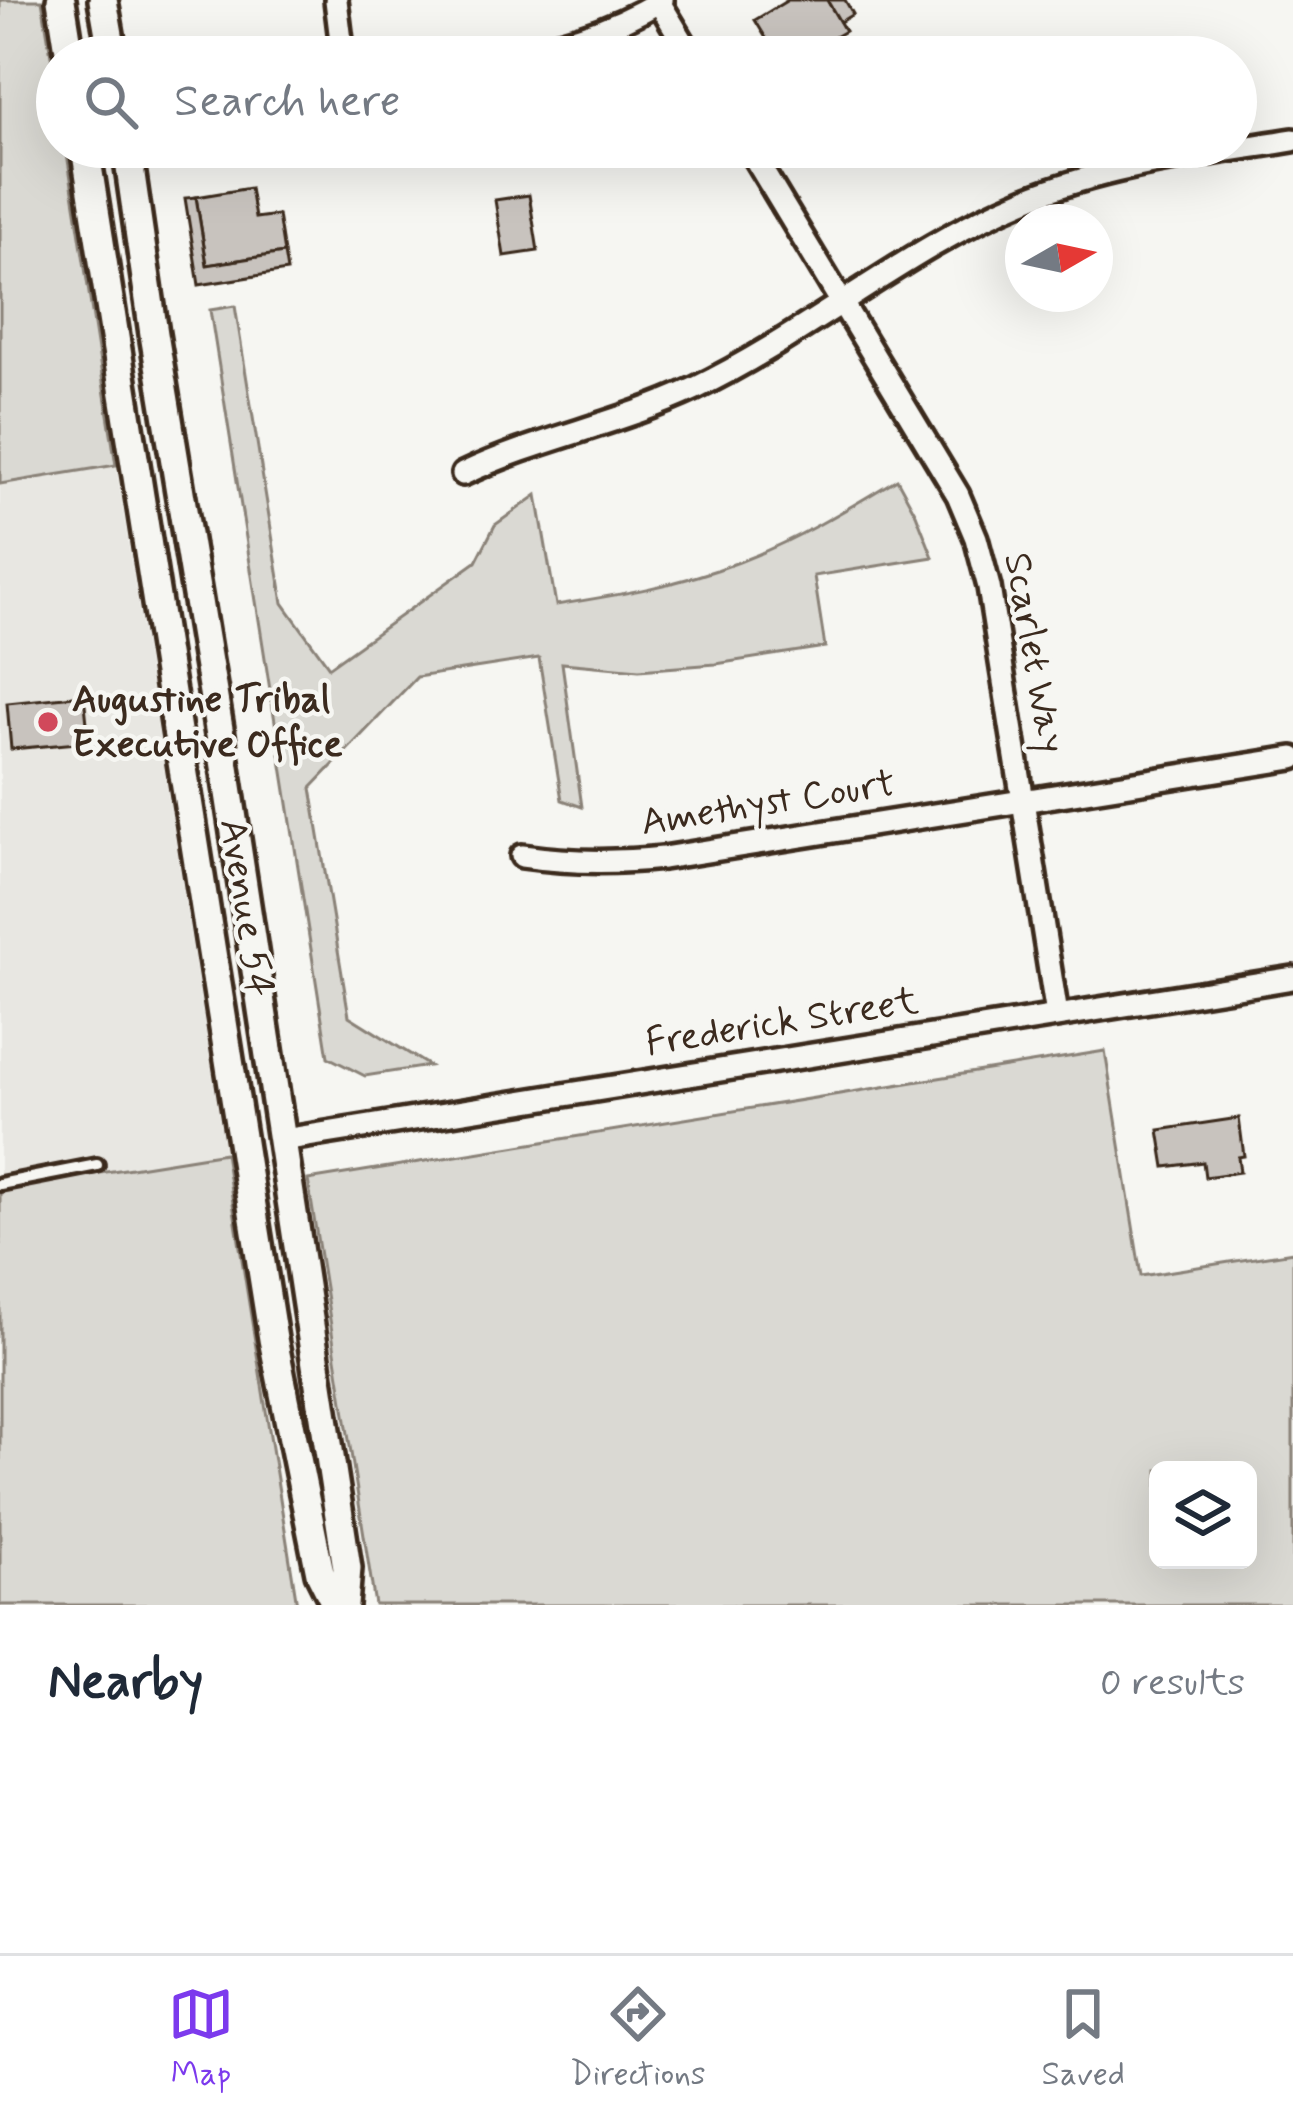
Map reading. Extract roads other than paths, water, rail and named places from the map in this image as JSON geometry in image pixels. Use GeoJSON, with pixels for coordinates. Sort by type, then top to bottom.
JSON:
{"type":"FeatureCollection","features":[{"type":"Feature","properties":{"kind":"street"},"geometry":{"type":"LineString","coordinates":[[61,0],[67,36]]}},
{"type":"Feature","properties":{"kind":"street"},"geometry":{"type":"LineString","coordinates":[[103,0],[109,36]]}},
{"type":"Feature","properties":{"kind":"street"},"geometry":{"type":"LineString","coordinates":[[336,0],[340,36]]}},
{"type":"Feature","properties":{"kind":"street"},"geometry":{"type":"LineString","coordinates":[[585,36],[660,1],[680,36]]}},
{"type":"Feature","properties":{"kind":"street"},"geometry":{"type":"LineString","coordinates":[[1257,146],[1293,140]]}},
{"type":"Feature","properties":{"kind":"street","name":"Avenue 54"},"geometry":{"type":"LineString","coordinates":[[88,168],[273,1339],[320,1573],[340,1605]]}},
{"type":"Feature","properties":{"kind":"street","name":"Avenue 54"},"geometry":{"type":"LineString","coordinates":[[130,168],[347,1568],[340,1605]]}},
{"type":"Feature","properties":{"kind":"street","name":"Scarlet Way"},"geometry":{"type":"LineString","coordinates":[[761,168],[958,496],[976,538],[989,587],[1057,1016]]}},
{"type":"Feature","properties":{"kind":"street"},"geometry":{"type":"LineString","coordinates":[[463,474],[502,455],[649,409],[697,387],[959,232],[1028,198],[1121,168]]}},
{"type":"Feature","properties":{"kind":"street","name":"Amethyst Court"},"geometry":{"type":"LineString","coordinates":[[522,856],[611,863],[663,858],[1293,758]]}},
{"type":"Feature","properties":{"kind":"street","name":"Frederick Street"},"geometry":{"type":"LineString","coordinates":[[283,1140],[1293,978]]}},
{"type":"Feature","properties":{"kind":"lane"},"geometry":{"type":"LineString","coordinates":[[0,1184],[97,1165]]}},
{"type":"Feature","properties":{"kind":"place","name":"Augustine Tribal Executive Office"},"geometry":{"type":"Point","coordinates":[48,722]}}]}
